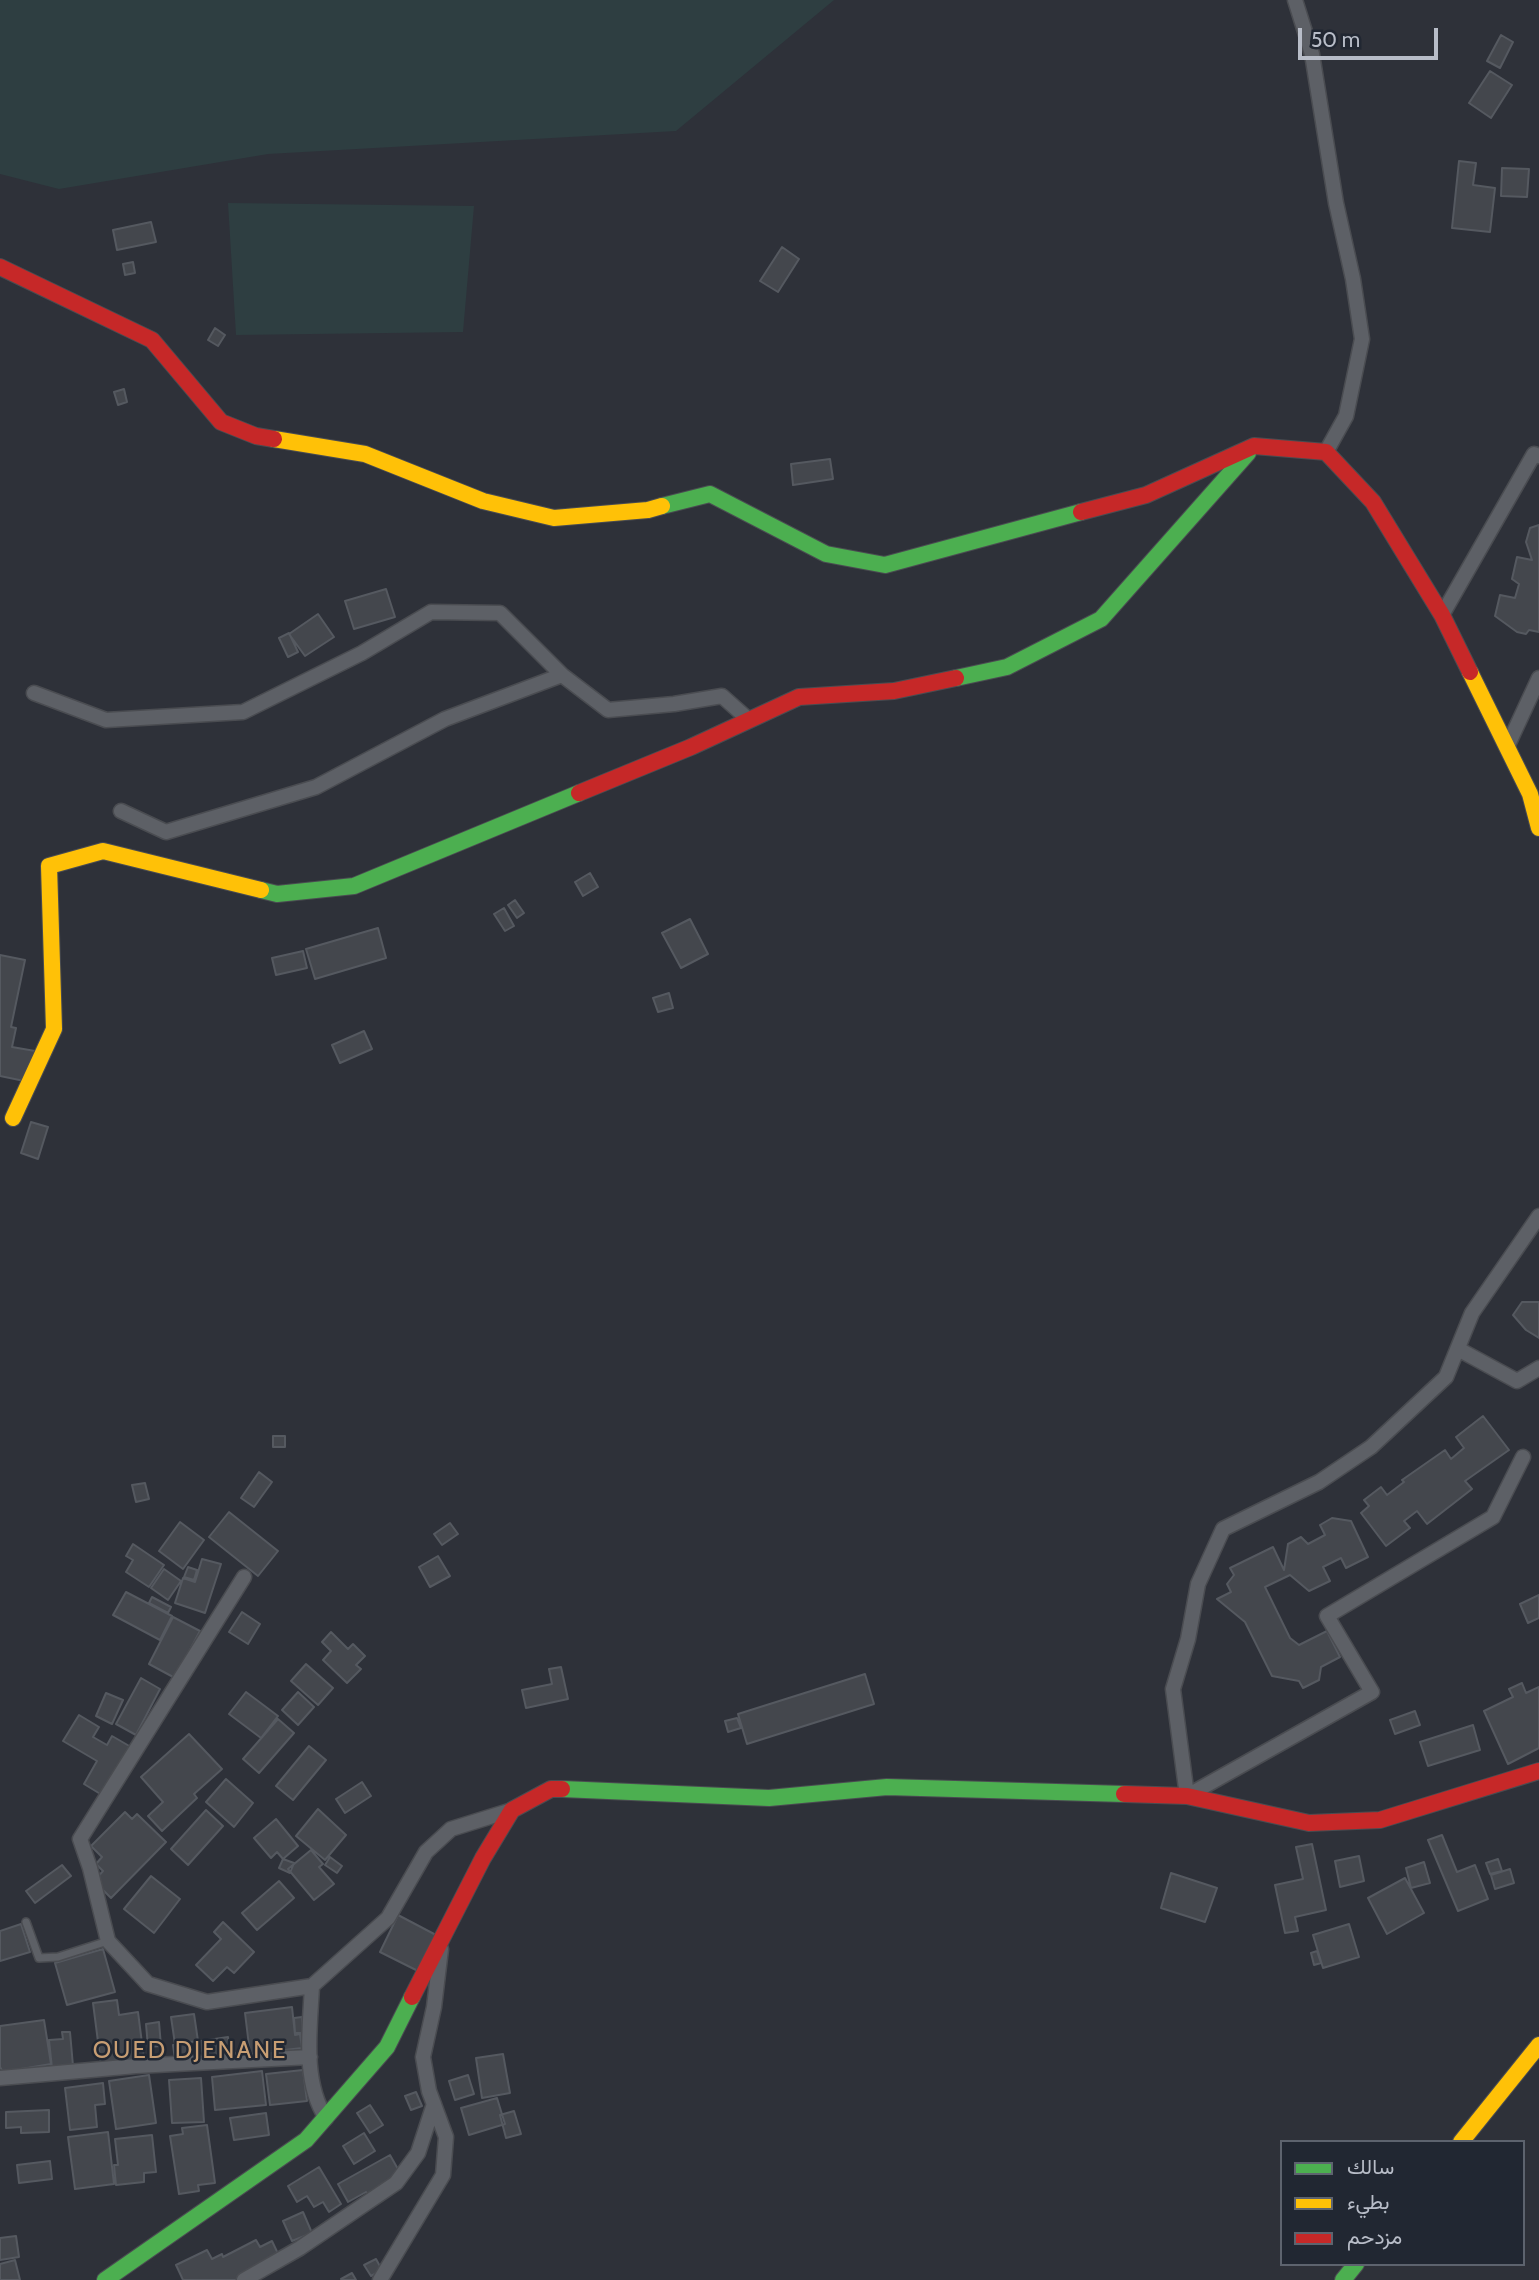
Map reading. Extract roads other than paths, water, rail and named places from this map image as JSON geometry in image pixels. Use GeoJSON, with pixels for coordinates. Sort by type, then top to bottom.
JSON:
{"type":"FeatureCollection","features":[{"type":"Feature","properties":{"kind":"street"},"geometry":{"type":"LineString","coordinates":[[1295,0],[1312,54],[1336,203],[1353,279],[1362,339],[1346,416],[1326,452]]}},
{"type":"Feature","properties":{"kind":"street"},"geometry":{"type":"LineString","coordinates":[[0,267],[152,340],[221,422],[257,436],[365,454],[483,501],[554,518],[648,510],[710,495],[826,554],[885,565],[1146,495],[1254,446],[1326,452],[1373,502],[1442,615],[1530,794],[1539,827]]}},
{"type":"Feature","properties":{"kind":"street"},"geometry":{"type":"LineString","coordinates":[[13,1118],[54,1029],[49,866],[103,852],[277,894],[354,886],[691,747],[799,697],[894,691],[1007,667],[1101,619],[1254,446]]}},
{"type":"Feature","properties":{"kind":"street"},"geometry":{"type":"LineString","coordinates":[[1442,615],[1534,454],[1539,456]]}},
{"type":"Feature","properties":{"kind":"street"},"geometry":{"type":"LineString","coordinates":[[34,694],[106,720],[243,712],[362,653],[431,612],[500,613],[562,675],[608,710],[722,696],[749,720]]}},
{"type":"Feature","properties":{"kind":"street"},"geometry":{"type":"LineString","coordinates":[[121,811],[166,832],[304,791],[446,719],[562,675]]}},
{"type":"Feature","properties":{"kind":"street"},"geometry":{"type":"LineString","coordinates":[[1507,747],[1539,678]]}},
{"type":"Feature","properties":{"kind":"street"},"geometry":{"type":"LineString","coordinates":[[1186,1796],[1173,1689],[1188,1639],[1198,1584],[1223,1529],[1319,1482],[1371,1447],[1446,1377],[1472,1313],[1539,1216]]}},
{"type":"Feature","properties":{"kind":"street"},"geometry":{"type":"LineString","coordinates":[[1458,1349],[1517,1381],[1539,1368]]}},
{"type":"Feature","properties":{"kind":"street"},"geometry":{"type":"LineString","coordinates":[[1186,1796],[1372,1692],[1327,1616],[1493,1517],[1523,1457]]}},
{"type":"Feature","properties":{"kind":"street"},"geometry":{"type":"LineString","coordinates":[[244,1577],[80,1839],[108,1941],[148,1984],[207,2002],[312,1986],[388,1918],[426,1852],[451,1829],[512,1810],[551,1789],[769,1798],[887,1787],[1186,1796],[1309,1823],[1380,1821],[1539,1771]]}},
{"type":"Feature","properties":{"kind":"street"},"geometry":{"type":"LineString","coordinates":[[105,2280],[306,2140],[326,2118],[387,2047],[483,1858],[512,1810]]}},
{"type":"Feature","properties":{"kind":"street"},"geometry":{"type":"LineString","coordinates":[[380,2280],[443,2175],[446,2137],[429,2091],[423,2057],[434,2007],[443,1937]]}},
{"type":"Feature","properties":{"kind":"street"},"geometry":{"type":"LineString","coordinates":[[312,1986],[310,2057],[317,2103],[326,2118]]}},
{"type":"Feature","properties":{"kind":"street"},"geometry":{"type":"LineString","coordinates":[[1463,2140],[1539,2045]]}},
{"type":"Feature","properties":{"kind":"street"},"geometry":{"type":"LineString","coordinates":[[0,2078],[310,2057]]}},
{"type":"Feature","properties":{"kind":"street"},"geometry":{"type":"LineString","coordinates":[[244,2280],[300,2248],[396,2183],[418,2153],[434,2104]]}},
{"type":"Feature","properties":{"kind":"street"},"geometry":{"type":"LineString","coordinates":[[388,2280],[390,2264]]}},
{"type":"Feature","properties":{"kind":"street"},"geometry":{"type":"LineString","coordinates":[[1343,2280],[1354,2266]]}},
{"type":"Feature","properties":{"kind":"lane"},"geometry":{"type":"LineString","coordinates":[[26,1922],[39,1958],[58,1957],[108,1941]]}},
{"type":"Feature","properties":{"kind":"district","name":"OUED DJENANE"},"geometry":{"type":"Point","coordinates":[190,2051]}}]}
